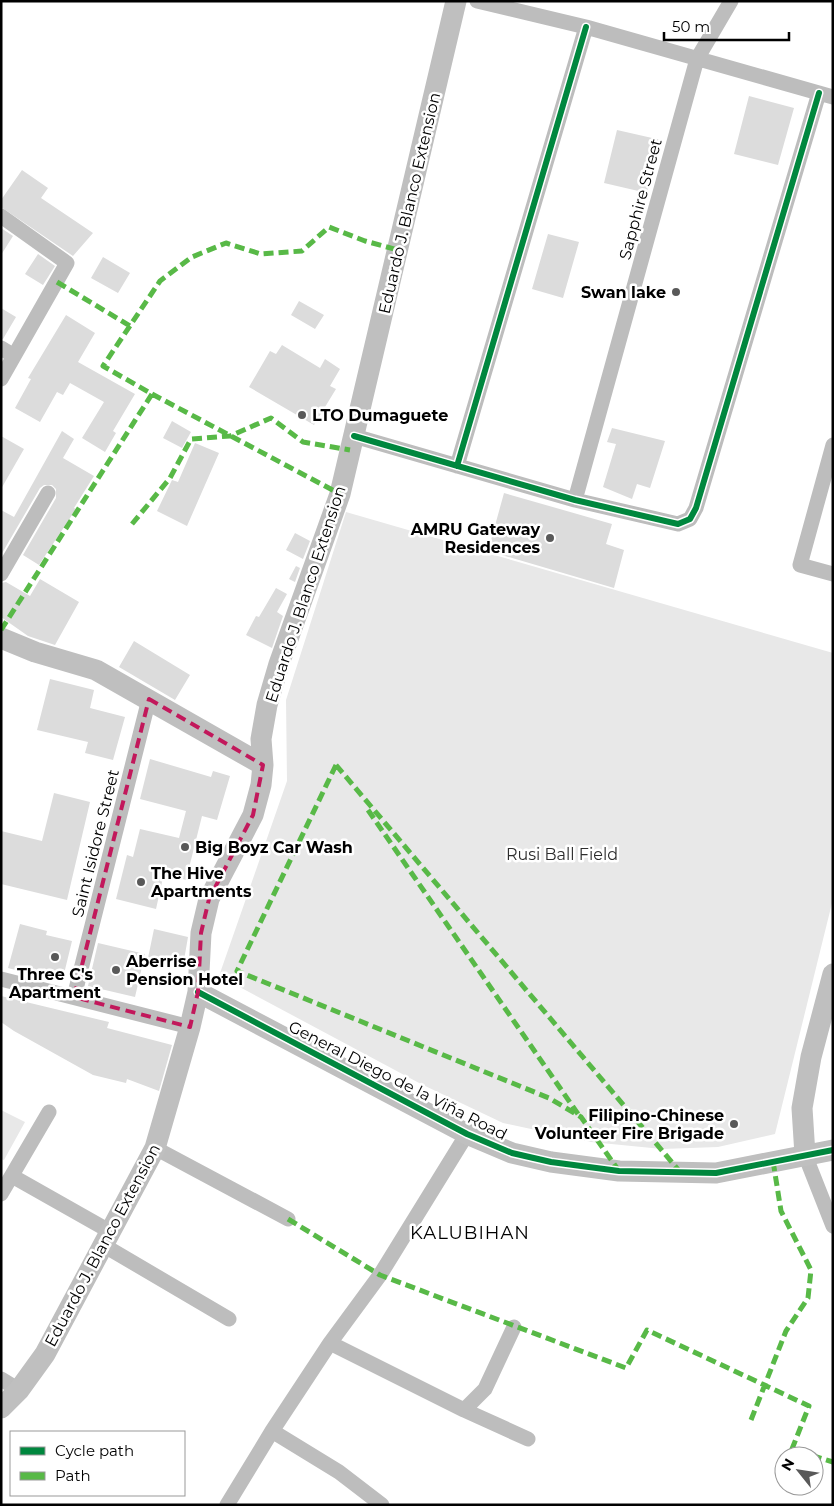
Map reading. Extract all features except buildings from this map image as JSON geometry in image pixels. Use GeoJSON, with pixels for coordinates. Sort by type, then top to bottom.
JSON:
{"type":"FeatureCollection","features":[{"type":"Feature","properties":{"kind":"main road","name":"Eduardo J. Blanco Extension"},"geometry":{"type":"LineString","coordinates":[[1,1408],[10,1385],[45,1354],[155,1148],[190,1027],[198,992],[201,932],[209,900],[253,815],[263,765],[262,739],[270,697],[279,664],[335,509],[354,436],[456,1]]}},
{"type":"Feature","properties":{"kind":"main road"},"geometry":{"type":"LineString","coordinates":[[1,638],[35,652],[96,670],[263,765]]}},
{"type":"Feature","properties":{"kind":"main road"},"geometry":{"type":"LineString","coordinates":[[805,1155],[802,1108],[810,1056],[833,974]]}},
{"type":"Feature","properties":{"kind":"main road","name":"General Diego de la Viña Road"},"geometry":{"type":"LineString","coordinates":[[198,992],[468,1134],[512,1153],[551,1162],[619,1171],[716,1173],[833,1150]]}},
{"type":"Feature","properties":{"kind":"street"},"geometry":{"type":"LineString","coordinates":[[354,436],[575,500],[678,524],[690,519],[699,499],[826,95],[586,27],[476,1]]}},
{"type":"Feature","properties":{"kind":"street","name":"Sapphire Street"},"geometry":{"type":"LineString","coordinates":[[575,500],[697,58],[731,1]]}},
{"type":"Feature","properties":{"kind":"street"},"geometry":{"type":"LineString","coordinates":[[457,466],[586,27]]}},
{"type":"Feature","properties":{"kind":"street"},"geometry":{"type":"LineString","coordinates":[[1,216],[67,263],[8,352],[1,379]]}},
{"type":"Feature","properties":{"kind":"street"},"geometry":{"type":"LineString","coordinates":[[833,444],[800,565],[833,574]]}},
{"type":"Feature","properties":{"kind":"street"},"geometry":{"type":"LineString","coordinates":[[1,574],[48,493]]}},
{"type":"Feature","properties":{"kind":"street","name":"Saint Isidore Street"},"geometry":{"type":"LineString","coordinates":[[74,997],[150,699]]}},
{"type":"Feature","properties":{"kind":"street"},"geometry":{"type":"LineString","coordinates":[[1,979],[190,1027]]}},
{"type":"Feature","properties":{"kind":"street"},"geometry":{"type":"LineString","coordinates":[[1,1194],[48,1112]]}},
{"type":"Feature","properties":{"kind":"street"},"geometry":{"type":"LineString","coordinates":[[227,1505],[272,1431],[330,1343],[380,1275],[468,1134]]}},
{"type":"Feature","properties":{"kind":"street"},"geometry":{"type":"LineString","coordinates":[[155,1148],[288,1219]]}},
{"type":"Feature","properties":{"kind":"street"},"geometry":{"type":"LineString","coordinates":[[805,1155],[833,1226]]}},
{"type":"Feature","properties":{"kind":"street"},"geometry":{"type":"LineString","coordinates":[[12,1176],[229,1320]]}},
{"type":"Feature","properties":{"kind":"street"},"geometry":{"type":"LineString","coordinates":[[464,1410],[484,1389],[514,1327]]}},
{"type":"Feature","properties":{"kind":"street"},"geometry":{"type":"LineString","coordinates":[[330,1343],[464,1410],[528,1439]]}},
{"type":"Feature","properties":{"kind":"street"},"geometry":{"type":"LineString","coordinates":[[272,1431],[339,1472],[382,1505]]}},
{"type":"Feature","properties":{"kind":"highlighted area"},"geometry":{"type":"Polygon","coordinates":[[[149,699],[263,765],[253,815],[209,899],[201,933],[198,992],[190,1027],[74,997],[149,699]]]}},
{"type":"Feature","properties":{"kind":"green space","name":"Rusi Ball Field"},"geometry":{"type":"Polygon","coordinates":[[[346,512],[833,653],[833,899],[775,1134],[718,1147],[662,1149],[591,1142],[503,1123],[421,1084],[219,976],[287,781],[286,700],[346,512]]]}},
{"type":"Feature","properties":{"kind":"green space"},"geometry":{"type":"Polygon","coordinates":[[[1,1110],[25,1122],[4,1160],[1,1159],[1,1110]]]}},
{"type":"Feature","properties":{"kind":"marked path"},"geometry":{"type":"LineString","coordinates":[[1,630],[152,394],[103,366],[160,281],[192,257],[226,243],[261,254],[302,251],[329,227],[365,241],[398,250]]}},
{"type":"Feature","properties":{"kind":"marked path"},"geometry":{"type":"LineString","coordinates":[[57,282],[130,326]]}},
{"type":"Feature","properties":{"kind":"marked path"},"geometry":{"type":"LineString","coordinates":[[152,394],[340,494]]}},
{"type":"Feature","properties":{"kind":"marked path"},"geometry":{"type":"LineString","coordinates":[[132,524],[170,478],[191,439],[230,436],[271,418],[303,442],[350,450]]}},
{"type":"Feature","properties":{"kind":"marked path"},"geometry":{"type":"LineString","coordinates":[[336,765],[237,971],[549,1098],[581,1117],[619,1171]]}},
{"type":"Feature","properties":{"kind":"marked path"},"geometry":{"type":"LineString","coordinates":[[336,765],[681,1173]]}},
{"type":"Feature","properties":{"kind":"marked path"},"geometry":{"type":"LineString","coordinates":[[368,810],[578,1114]]}},
{"type":"Feature","properties":{"kind":"marked path"},"geometry":{"type":"LineString","coordinates":[[751,1420],[786,1331],[808,1298],[811,1270],[781,1211],[773,1161]]}},
{"type":"Feature","properties":{"kind":"marked path"},"geometry":{"type":"LineString","coordinates":[[288,1219],[380,1275],[626,1368],[647,1330],[809,1406],[792,1449],[833,1462]]}},
{"type":"Feature","properties":{"kind":"cycle path"},"geometry":{"type":"LineString","coordinates":[[457,466],[586,27]]}},
{"type":"Feature","properties":{"kind":"cycle path"},"geometry":{"type":"LineString","coordinates":[[354,436],[575,500],[678,524],[690,519],[696,508],[819,93]]}},
{"type":"Feature","properties":{"kind":"cycle path"},"geometry":{"type":"LineString","coordinates":[[198,992],[467,1134],[512,1153],[551,1162],[619,1171],[716,1173],[833,1150]]}},
{"type":"Feature","properties":{"kind":"place","name":"Swan lake"},"geometry":{"type":"Point","coordinates":[676,292]}},
{"type":"Feature","properties":{"kind":"place","name":"LTO Dumaguete"},"geometry":{"type":"Point","coordinates":[302,415]}},
{"type":"Feature","properties":{"kind":"place","name":"AMRU Gateway Residences"},"geometry":{"type":"Point","coordinates":[550,538]}},
{"type":"Feature","properties":{"kind":"place","name":"Big Boyz Car Wash"},"geometry":{"type":"Point","coordinates":[185,847]}},
{"type":"Feature","properties":{"kind":"place","name":"The Hive Apartments"},"geometry":{"type":"Point","coordinates":[141,882]}},
{"type":"Feature","properties":{"kind":"place","name":"Three C's Apartment"},"geometry":{"type":"Point","coordinates":[55,957]}},
{"type":"Feature","properties":{"kind":"place","name":"Aberrise Pension Hotel"},"geometry":{"type":"Point","coordinates":[116,970]}},
{"type":"Feature","properties":{"kind":"place","name":"Filipino-Chinese Volunteer Fire Brigade"},"geometry":{"type":"Point","coordinates":[734,1124]}},
{"type":"Feature","properties":{"kind":"district","name":"KALUBIHAN"},"geometry":{"type":"Point","coordinates":[470,1233]}}]}
